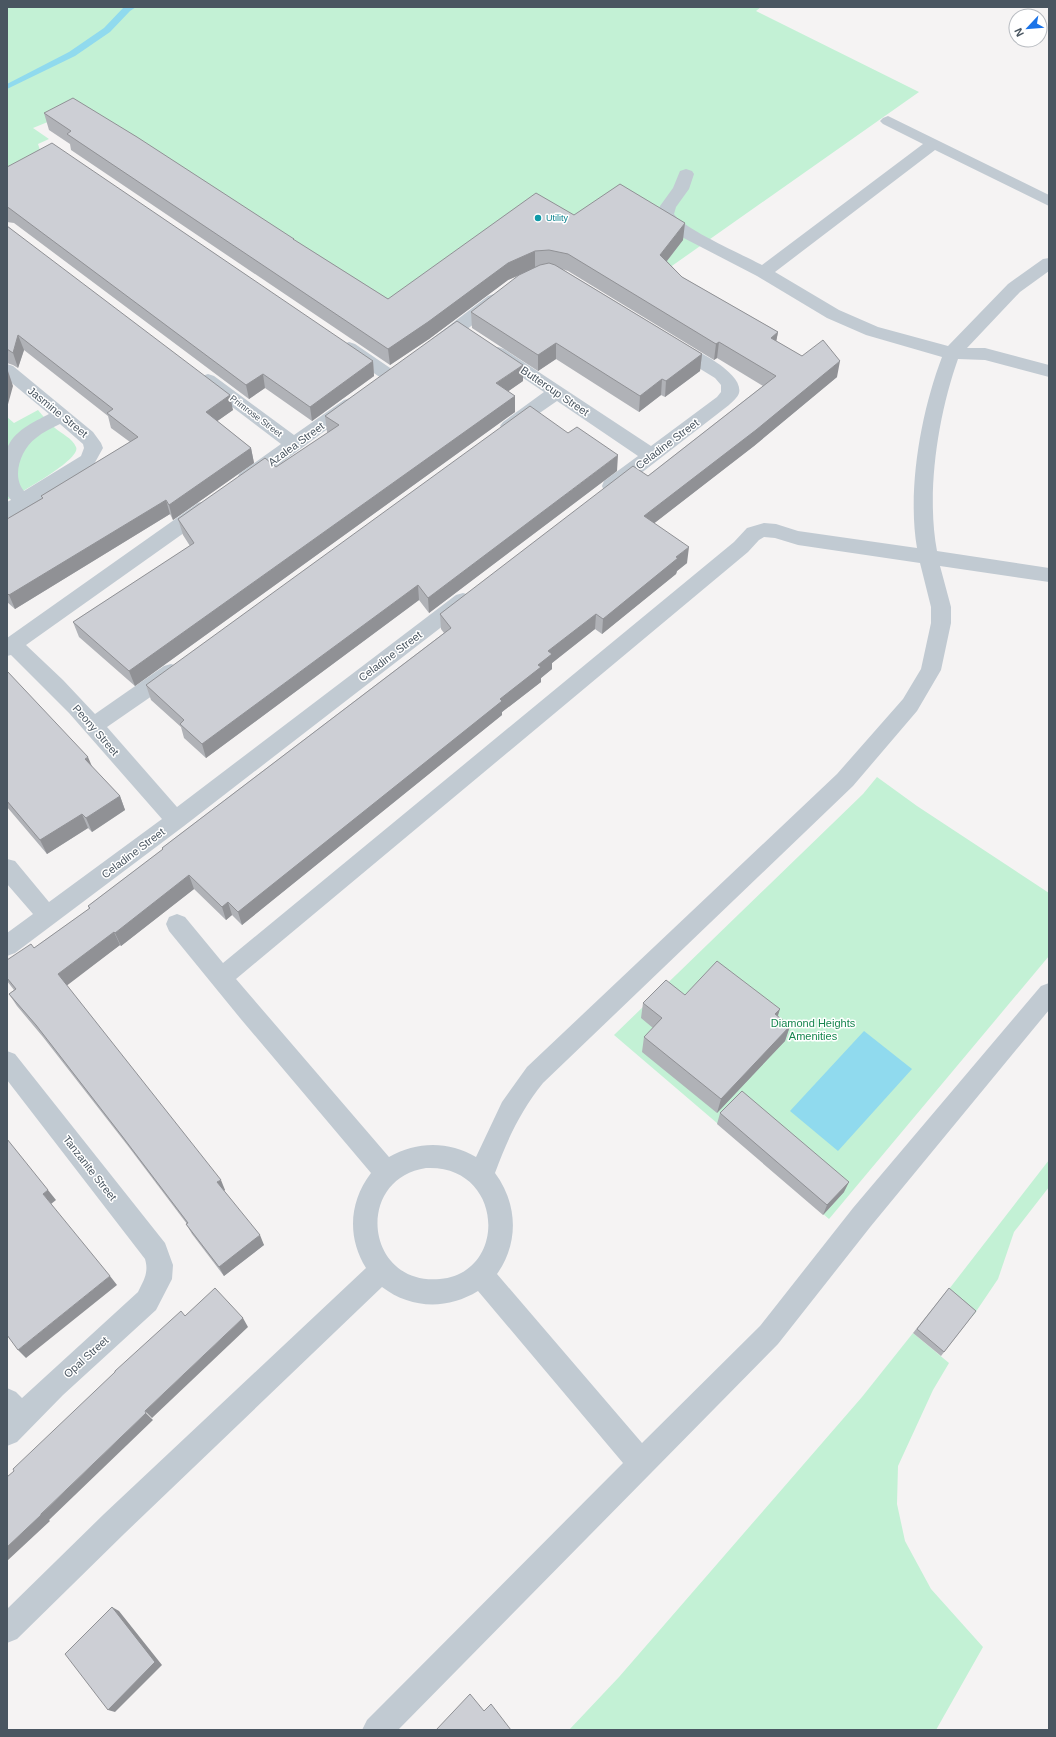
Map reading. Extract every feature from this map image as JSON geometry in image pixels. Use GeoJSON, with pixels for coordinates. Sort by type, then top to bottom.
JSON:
{"type":"FeatureCollection","features":[{"type":"Feature","properties":{"kind":"street"},"geometry":{"type":"LineString","coordinates":[[888,121],[1049,201]]}},
{"type":"Feature","properties":{"kind":"street"},"geometry":{"type":"LineString","coordinates":[[763,272],[933,144]]}},
{"type":"Feature","properties":{"kind":"street"},"geometry":{"type":"LineString","coordinates":[[686,174],[681,189],[668,206],[666,214],[670,221],[682,230],[763,272],[850,322],[916,344],[952,353],[984,354],[1016,361],[1049,371]]}},
{"type":"Feature","properties":{"kind":"street"},"geometry":{"type":"LineString","coordinates":[[482,1175],[498,1134],[512,1106],[525,1087],[845,780],[910,705],[931,670],[941,623],[940,607],[928,556],[924,528],[924,485],[931,426],[941,382],[952,353],[1014,288],[1049,263]]}},
{"type":"Feature","properties":{"kind":"street"},"geometry":{"type":"LineString","coordinates":[[424,353],[471,336],[509,289]]}},
{"type":"Feature","properties":{"kind":"street","name":"Buttercup Street"},"geometry":{"type":"LineString","coordinates":[[471,336],[652,456]]}},
{"type":"Feature","properties":{"kind":"street","name":"Celadine Street"},"geometry":{"type":"LineString","coordinates":[[600,496],[723,401],[730,393],[730,384],[721,374],[661,337]]}},
{"type":"Feature","properties":{"kind":"street"},"geometry":{"type":"LineString","coordinates":[[339,342],[390,376]]}},
{"type":"Feature","properties":{"kind":"street","name":"Azalea Street"},"geometry":{"type":"LineString","coordinates":[[10,646],[295,445],[369,390],[406,366]]}},
{"type":"Feature","properties":{"kind":"street","name":"Jasmine Street"},"geometry":{"type":"LineString","coordinates":[[7,370],[93,442],[94,451],[87,461],[7,511]]}},
{"type":"Feature","properties":{"kind":"street","name":"Primrose Street"},"geometry":{"type":"LineString","coordinates":[[194,370],[295,445]]}},
{"type":"Feature","properties":{"kind":"street"},"geometry":{"type":"LineString","coordinates":[[497,435],[557,392]]}},
{"type":"Feature","properties":{"kind":"street"},"geometry":{"type":"LineString","coordinates":[[23,501],[9,486],[8,481],[8,474],[16,447],[34,430],[61,416]]}},
{"type":"Feature","properties":{"kind":"street"},"geometry":{"type":"LineString","coordinates":[[221,978],[717,568],[741,547],[755,532],[770,529],[798,538],[1049,575]]}},
{"type":"Feature","properties":{"kind":"street","name":"Celadine Street"},"geometry":{"type":"LineString","coordinates":[[7,946],[176,820],[479,588]]}},
{"type":"Feature","properties":{"kind":"street","name":"Peony Street"},"geometry":{"type":"LineString","coordinates":[[10,646],[37,665],[176,820]]}},
{"type":"Feature","properties":{"kind":"street"},"geometry":{"type":"LineString","coordinates":[[93,726],[185,661]]}},
{"type":"Feature","properties":{"kind":"street"},"geometry":{"type":"LineString","coordinates":[[7,868],[48,916]]}},
{"type":"Feature","properties":{"kind":"street"},"geometry":{"type":"LineString","coordinates":[[177,924],[221,978],[388,1174]]}},
{"type":"Feature","properties":{"kind":"street"},"geometry":{"type":"LineString","coordinates":[[377,1730],[769,1335],[862,1217],[1049,993]]}},
{"type":"Feature","properties":{"kind":"street","name":"Tanzanite Street"},"geometry":{"type":"LineString","coordinates":[[7,1062],[156,1252],[160,1265],[159,1279]]}},
{"type":"Feature","properties":{"kind":"street"},"geometry":{"type":"LineString","coordinates":[[429,1156],[456,1159],[482,1175],[493,1188],[501,1210],[501,1236],[493,1257],[480,1274],[470,1281],[447,1290],[425,1292],[400,1285],[381,1271],[369,1254],[363,1228],[365,1211],[374,1190],[388,1174],[404,1163],[429,1156]]}},
{"type":"Feature","properties":{"kind":"street"},"geometry":{"type":"LineString","coordinates":[[7,1629],[125,1513],[381,1271]]}},
{"type":"Feature","properties":{"kind":"street"},"geometry":{"type":"LineString","coordinates":[[480,1274],[641,1463]]}},
{"type":"Feature","properties":{"kind":"street","name":"Opal Street"},"geometry":{"type":"LineString","coordinates":[[12,1417],[60,1381],[148,1301],[159,1279]]}},
{"type":"Feature","properties":{"kind":"green space"},"geometry":{"type":"Polygon","coordinates":[[[7,7],[761,7],[756,11],[919,92],[659,275],[534,205],[390,313],[77,110],[33,128],[49,139],[38,144],[40,150],[7,167],[7,7]]]}},
{"type":"Feature","properties":{"kind":"green space"},"geometry":{"type":"Polygon","coordinates":[[[38,410],[53,426],[72,441],[76,447],[75,452],[69,460],[48,476],[7,500],[7,417],[14,423],[38,410]]]}},
{"type":"Feature","properties":{"kind":"green space","name":"Diamond Heights Amenities"},"geometry":{"type":"Polygon","coordinates":[[[877,777],[917,806],[1049,893],[1049,956],[829,1219],[614,1035],[863,794],[877,777]]]}},
{"type":"Feature","properties":{"kind":"green space"},"geometry":{"type":"Polygon","coordinates":[[[1049,1160],[1049,1187],[1014,1232],[998,1279],[973,1316],[946,1293],[1049,1160]]]}},
{"type":"Feature","properties":{"kind":"green space"},"geometry":{"type":"Polygon","coordinates":[[[913,1333],[949,1363],[933,1390],[898,1466],[897,1504],[905,1541],[931,1589],[983,1647],[936,1730],[569,1730],[619,1677],[862,1397],[913,1333]]]}},
{"type":"Feature","properties":{"kind":"water"},"geometry":{"type":"Polygon","coordinates":[[[864,1031],[912,1069],[838,1151],[790,1111],[864,1031]]]}},
{"type":"Feature","properties":{"kind":"building"},"geometry":{"type":"Polygon","coordinates":[[[73,98],[137,137],[388,299],[536,193],[574,215],[620,184],[685,223],[660,255],[682,277],[778,332],[771,338],[802,356],[823,340],[840,361],[756,430],[644,516],[689,547],[676,557],[678,558],[603,619],[596,614],[548,651],[552,654],[538,665],[541,667],[500,699],[502,701],[238,912],[228,902],[222,907],[189,875],[115,933],[114,932],[58,974],[221,1180],[217,1182],[260,1235],[219,1267],[186,1224],[188,1223],[122,1136],[36,1025],[9,994],[16,989],[7,978],[7,960],[31,944],[34,948],[90,908],[88,906],[163,849],[162,848],[451,628],[440,614],[633,466],[648,476],[776,376],[719,342],[716,344],[568,254],[549,250],[535,251],[508,263],[428,322],[388,349],[67,134],[71,131],[44,113],[73,98]]]}},
{"type":"Feature","properties":{"kind":"building"},"geometry":{"type":"Polygon","coordinates":[[[52,143],[373,361],[310,407],[263,374],[246,385],[7,207],[7,167],[52,143]]]}},
{"type":"Feature","properties":{"kind":"building"},"geometry":{"type":"Polygon","coordinates":[[[7,226],[230,395],[206,412],[251,448],[169,505],[166,500],[9,595],[7,593],[7,519],[43,498],[41,496],[138,437],[107,413],[113,409],[18,335],[13,353],[7,349],[7,226]]]}},
{"type":"Feature","properties":{"kind":"building"},"geometry":{"type":"Polygon","coordinates":[[[549,263],[555,265],[702,354],[666,381],[662,379],[640,396],[556,343],[538,355],[471,312],[519,275],[540,265],[549,263]]]}},
{"type":"Feature","properties":{"kind":"building"},"geometry":{"type":"Polygon","coordinates":[[[457,321],[523,365],[496,383],[515,396],[129,671],[73,622],[194,543],[178,519],[265,458],[276,467],[339,425],[325,416],[457,321]]]}},
{"type":"Feature","properties":{"kind":"building"},"geometry":{"type":"Polygon","coordinates":[[[530,406],[568,433],[577,427],[618,455],[428,598],[418,585],[202,744],[180,724],[184,720],[146,685],[530,406]]]}},
{"type":"Feature","properties":{"kind":"building"},"geometry":{"type":"Polygon","coordinates":[[[7,671],[88,757],[85,759],[120,796],[86,818],[82,814],[40,840],[7,801],[7,671]]]}},
{"type":"Feature","properties":{"kind":"building"},"geometry":{"type":"Polygon","coordinates":[[[717,961],[780,1009],[775,1014],[790,1026],[721,1099],[644,1037],[662,1018],[643,1003],[666,980],[685,995],[717,961]]]}},
{"type":"Feature","properties":{"kind":"building"},"geometry":{"type":"Polygon","coordinates":[[[742,1091],[849,1182],[827,1205],[720,1113],[742,1091]]]}},
{"type":"Feature","properties":{"kind":"building"},"geometry":{"type":"Polygon","coordinates":[[[7,1139],[48,1190],[43,1194],[110,1276],[18,1350],[7,1335],[7,1139]]]}},
{"type":"Feature","properties":{"kind":"building"},"geometry":{"type":"Polygon","coordinates":[[[215,1288],[243,1318],[145,1411],[146,1413],[7,1547],[7,1477],[14,1471],[13,1469],[115,1371],[181,1311],[185,1316],[215,1288]]]}},
{"type":"Feature","properties":{"kind":"building"},"geometry":{"type":"Polygon","coordinates":[[[949,1288],[976,1311],[944,1352],[917,1329],[949,1288]]]}},
{"type":"Feature","properties":{"kind":"building"},"geometry":{"type":"Polygon","coordinates":[[[112,1607],[155,1662],[108,1710],[65,1654],[112,1607]]]}},
{"type":"Feature","properties":{"kind":"building"},"geometry":{"type":"Polygon","coordinates":[[[470,1694],[484,1711],[491,1704],[511,1730],[436,1730],[470,1694]]]}},
{"type":"Feature","properties":{"kind":"waterway"},"geometry":{"type":"LineString","coordinates":[[7,87],[72,54],[107,30],[127,9],[132,7]]}},
{"type":"Feature","properties":{"kind":"place","name":"Utility"},"geometry":{"type":"Point","coordinates":[538,218]}}]}
